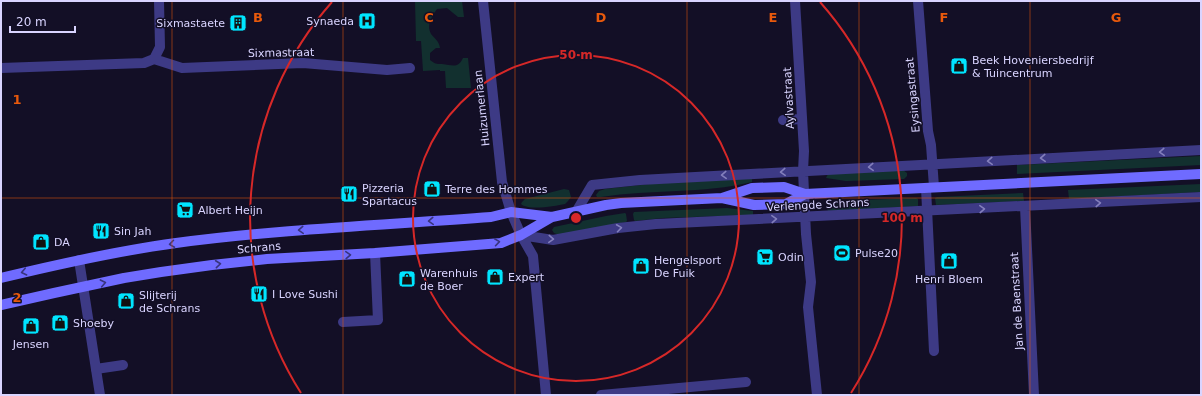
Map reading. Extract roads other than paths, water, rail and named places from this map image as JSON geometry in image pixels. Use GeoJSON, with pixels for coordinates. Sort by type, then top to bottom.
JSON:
{"type":"FeatureCollection","features":[{"type":"Feature","properties":{"kind":"street"},"geometry":{"type":"LineString","coordinates":[[1,68],[144,63],[154,59],[160,47],[159,1]]}},
{"type":"Feature","properties":{"kind":"street","name":"Huizumerlaan"},"geometry":{"type":"LineString","coordinates":[[483,1],[502,182],[511,212],[521,235],[533,256],[546,395]]}},
{"type":"Feature","properties":{"kind":"street","name":"Aylvastraat"},"geometry":{"type":"LineString","coordinates":[[795,1],[810,282],[808,307],[816,395]]}},
{"type":"Feature","properties":{"kind":"street","name":"Eysingastraat"},"geometry":{"type":"LineString","coordinates":[[918,1],[932,164],[927,212],[934,351]]}},
{"type":"Feature","properties":{"kind":"street","name":"Sixmastraat"},"geometry":{"type":"LineString","coordinates":[[154,59],[182,68],[303,63],[387,70],[410,68]]}},
{"type":"Feature","properties":{"kind":"street"},"geometry":{"type":"LineString","coordinates":[[783,120],[802,119]]}},
{"type":"Feature","properties":{"kind":"street"},"geometry":{"type":"LineString","coordinates":[[576,212],[592,185],[640,180],[1201,150]]}},
{"type":"Feature","properties":{"kind":"street","name":"Verlengde Schrans"},"geometry":{"type":"LineString","coordinates":[[722,198],[752,188],[784,186],[805,194],[1201,174]]}},
{"type":"Feature","properties":{"kind":"street","name":"Verlengde Schrans"},"geometry":{"type":"LineString","coordinates":[[521,235],[552,217],[606,205],[722,198],[754,205],[786,204],[805,194]]}},
{"type":"Feature","properties":{"kind":"street","name":"Verlengde Schrans"},"geometry":{"type":"LineString","coordinates":[[521,235],[553,240],[618,228],[656,224],[1201,198]]}},
{"type":"Feature","properties":{"kind":"street","name":"Jan de Baenstraat"},"geometry":{"type":"LineString","coordinates":[[1025,207],[1034,395]]}},
{"type":"Feature","properties":{"kind":"street","name":"Verlengde Schrans"},"geometry":{"type":"LineString","coordinates":[[511,212],[552,217]]}},
{"type":"Feature","properties":{"kind":"street","name":"Schrans"},"geometry":{"type":"LineString","coordinates":[[1,278],[79,260],[154,246],[222,237],[271,232],[491,217],[511,212]]}},
{"type":"Feature","properties":{"kind":"street","name":"Schrans"},"geometry":{"type":"LineString","coordinates":[[1,305],[161,272],[212,265],[267,259],[375,253],[501,243],[521,235]]}},
{"type":"Feature","properties":{"kind":"street"},"geometry":{"type":"LineString","coordinates":[[343,322],[378,320],[375,253]]}},
{"type":"Feature","properties":{"kind":"street"},"geometry":{"type":"LineString","coordinates":[[79,260],[100,395]]}},
{"type":"Feature","properties":{"kind":"street"},"geometry":{"type":"LineString","coordinates":[[96,369],[123,365]]}},
{"type":"Feature","properties":{"kind":"street"},"geometry":{"type":"LineString","coordinates":[[601,395],[746,382]]}},
{"type":"Feature","properties":{"kind":"place","name":"Synaeda"},"geometry":{"type":"Point","coordinates":[367,21]}},
{"type":"Feature","properties":{"kind":"place","name":"Sixmastaete"},"geometry":{"type":"Point","coordinates":[238,23]}},
{"type":"Feature","properties":{"kind":"place","name":"Beek Hoveniersbedrijf & Tuincentrum"},"geometry":{"type":"Point","coordinates":[959,66]}},
{"type":"Feature","properties":{"kind":"place","name":"Terre des Hommes"},"geometry":{"type":"Point","coordinates":[432,189]}},
{"type":"Feature","properties":{"kind":"place","name":"Pizzeria Spartacus"},"geometry":{"type":"Point","coordinates":[349,194]}},
{"type":"Feature","properties":{"kind":"place","name":"Albert Heijn"},"geometry":{"type":"Point","coordinates":[185,210]}},
{"type":"Feature","properties":{"kind":"place","name":"Sin Jah"},"geometry":{"type":"Point","coordinates":[101,231]}},
{"type":"Feature","properties":{"kind":"place","name":"DA"},"geometry":{"type":"Point","coordinates":[41,242]}},
{"type":"Feature","properties":{"kind":"place","name":"Pulse20"},"geometry":{"type":"Point","coordinates":[842,253]}},
{"type":"Feature","properties":{"kind":"place","name":"Odin"},"geometry":{"type":"Point","coordinates":[765,257]}},
{"type":"Feature","properties":{"kind":"place","name":"Henri Bloem"},"geometry":{"type":"Point","coordinates":[949,261]}},
{"type":"Feature","properties":{"kind":"place","name":"Hengelsport De Fuik"},"geometry":{"type":"Point","coordinates":[641,266]}},
{"type":"Feature","properties":{"kind":"place","name":"Expert"},"geometry":{"type":"Point","coordinates":[495,277]}},
{"type":"Feature","properties":{"kind":"place","name":"Warenhuis de Boer"},"geometry":{"type":"Point","coordinates":[407,279]}},
{"type":"Feature","properties":{"kind":"place","name":"I Love Sushi"},"geometry":{"type":"Point","coordinates":[259,294]}},
{"type":"Feature","properties":{"kind":"place","name":"Slijterij de Schrans"},"geometry":{"type":"Point","coordinates":[126,301]}},
{"type":"Feature","properties":{"kind":"place","name":"Shoeby"},"geometry":{"type":"Point","coordinates":[60,323]}},
{"type":"Feature","properties":{"kind":"place","name":"Jensen"},"geometry":{"type":"Point","coordinates":[31,326]}}]}
